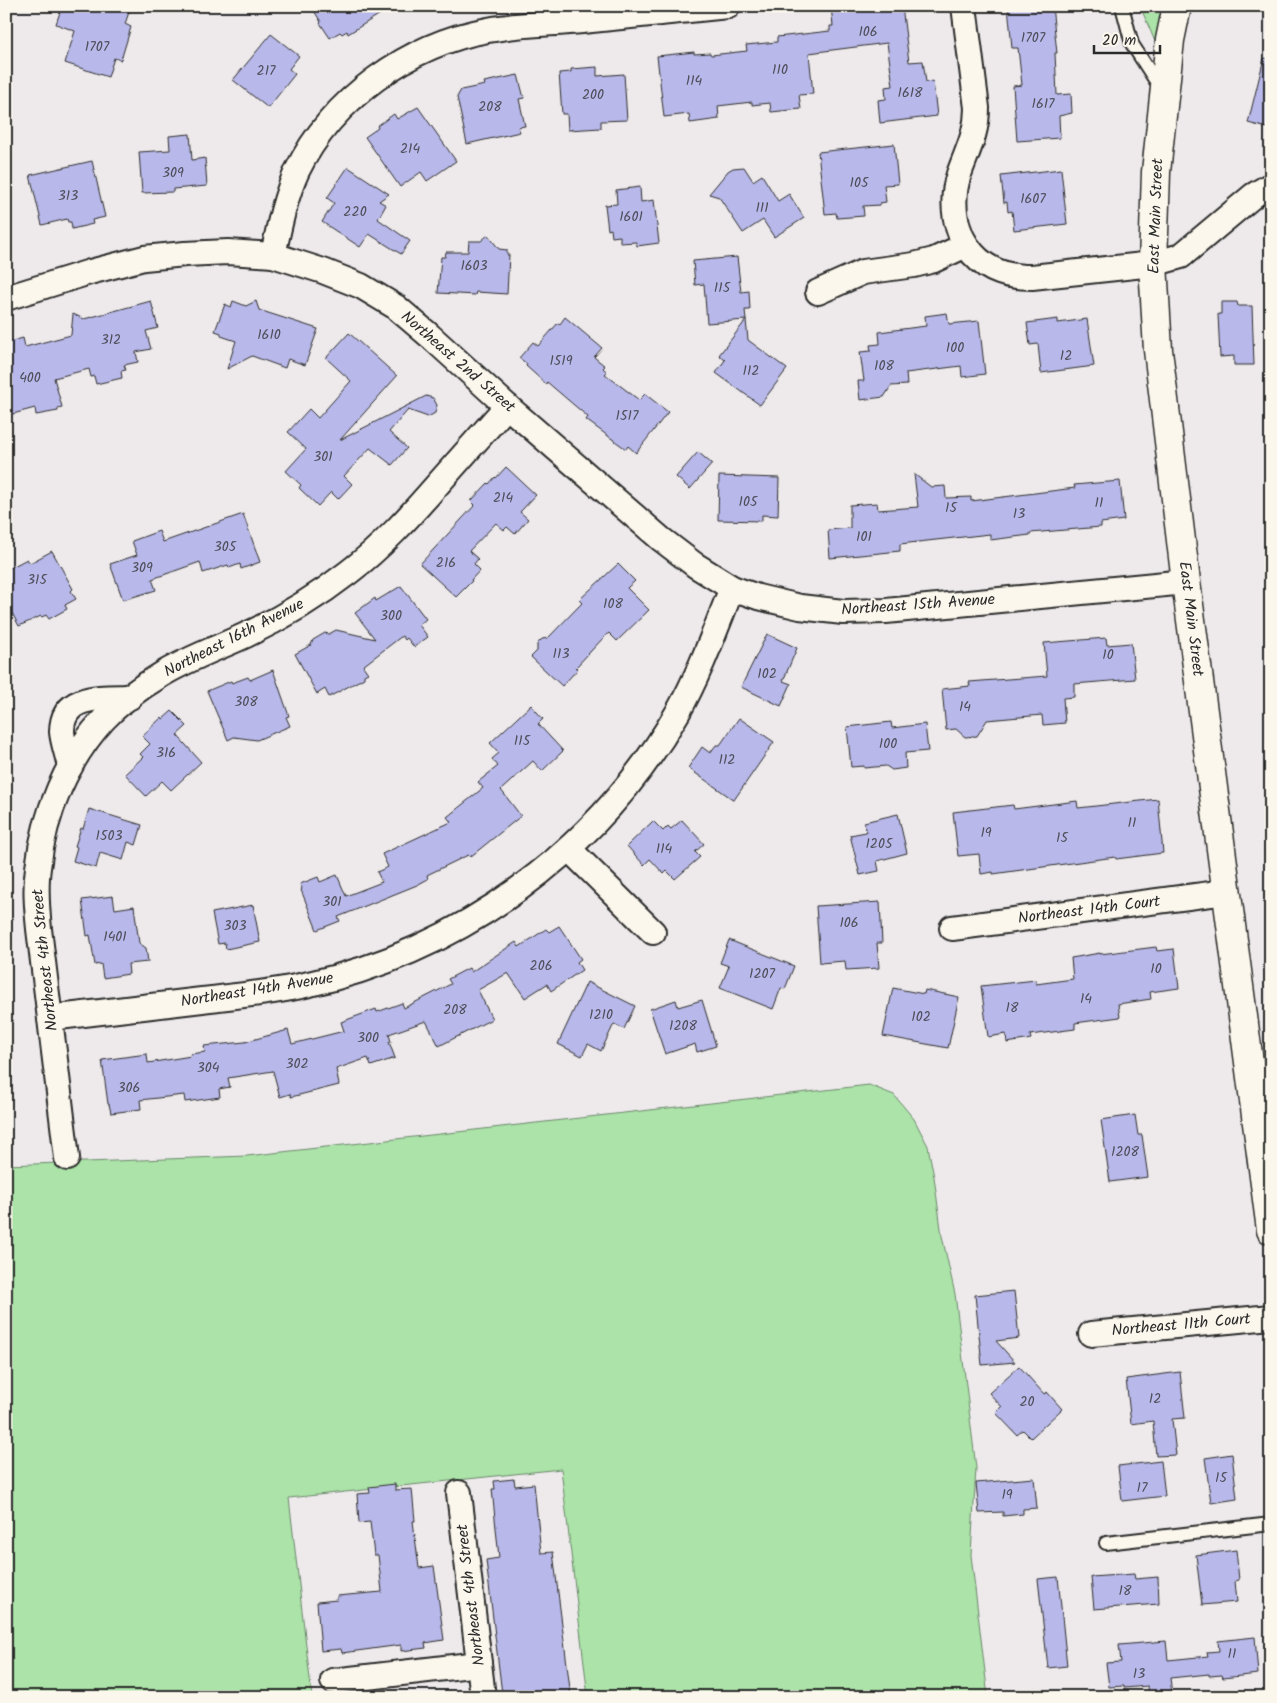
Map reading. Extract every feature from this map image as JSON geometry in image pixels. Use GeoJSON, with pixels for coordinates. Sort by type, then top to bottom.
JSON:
{"type":"FeatureCollection","features":[{"type":"Feature","properties":{"kind":"main road","name":"East Main Street"},"geometry":{"type":"LineString","coordinates":[[1178,6],[1170,40],[1156,172],[1153,264],[1158,350],[1186,582],[1271,1230]]}},
{"type":"Feature","properties":{"kind":"street"},"geometry":{"type":"LineString","coordinates":[[273,255],[282,215],[296,173],[308,151],[322,132],[352,99],[370,83],[405,61],[446,42],[489,30],[728,6]]}},
{"type":"Feature","properties":{"kind":"street"},"geometry":{"type":"LineString","coordinates":[[964,6],[977,121],[975,133],[959,176],[954,196],[957,224],[966,246],[981,263],[997,272],[1015,277],[1032,277],[1153,264],[1181,256],[1254,195],[1271,185]]}},
{"type":"Feature","properties":{"kind":"street"},"geometry":{"type":"LineString","coordinates":[[818,292],[863,272],[914,265],[934,260],[966,246]]}},
{"type":"Feature","properties":{"kind":"street","name":"Northeast 2nd Street"},"geometry":{"type":"LineString","coordinates":[[6,298],[90,272],[144,258],[185,254],[228,252],[273,255],[323,271],[361,286],[396,308],[621,505]]}},
{"type":"Feature","properties":{"kind":"street","name":"Northeast 16th Avenue"},"geometry":{"type":"LineString","coordinates":[[70,766],[104,719],[130,697],[161,675],[275,621],[350,572],[405,521],[507,406]]}},
{"type":"Feature","properties":{"kind":"street","name":"Northeast 15th Avenue"},"geometry":{"type":"LineString","coordinates":[[621,505],[695,565],[732,588],[758,598],[800,607],[843,612],[886,611],[1186,582]]}},
{"type":"Feature","properties":{"kind":"street","name":"Northeast 14th Avenue"},"geometry":{"type":"LineString","coordinates":[[50,1018],[246,995],[294,987],[341,976],[414,950],[450,933],[492,908],[569,849],[596,822],[652,754],[696,678],[732,588]]}},
{"type":"Feature","properties":{"kind":"street"},"geometry":{"type":"LineString","coordinates":[[70,766],[62,734],[63,722],[68,712],[75,704],[83,700],[130,697]]}},
{"type":"Feature","properties":{"kind":"street","name":"Northeast 4th Street"},"geometry":{"type":"LineString","coordinates":[[67,1158],[38,928],[36,897],[42,843],[49,816],[70,766]]}},
{"type":"Feature","properties":{"kind":"street"},"geometry":{"type":"LineString","coordinates":[[569,849],[653,932]]}},
{"type":"Feature","properties":{"kind":"street","name":"Northeast 14th Court"},"geometry":{"type":"LineString","coordinates":[[952,928],[1226,892]]}},
{"type":"Feature","properties":{"kind":"street","name":"Northeast 11th Court"},"geometry":{"type":"LineString","coordinates":[[1091,1334],[1271,1317]]}},
{"type":"Feature","properties":{"kind":"street","name":"Northeast 4th Street"},"geometry":{"type":"LineString","coordinates":[[459,1493],[483,1697]]}},
{"type":"Feature","properties":{"kind":"street"},"geometry":{"type":"LineString","coordinates":[[333,1681],[479,1664]]}},
{"type":"Feature","properties":{"kind":"lane"},"geometry":{"type":"LineString","coordinates":[[1122,6],[1132,44],[1164,93]]}},
{"type":"Feature","properties":{"kind":"lane"},"geometry":{"type":"LineString","coordinates":[[1106,1543],[1271,1524]]}},
{"type":"Feature","properties":{"kind":"green space"},"geometry":{"type":"Polygon","coordinates":[[[1140,6],[1167,6],[1156,44],[1140,6]]]}},
{"type":"Feature","properties":{"kind":"green space"},"geometry":{"type":"Polygon","coordinates":[[[869,1085],[894,1095],[914,1119],[928,1146],[942,1236],[955,1294],[976,1468],[971,1555],[988,1697],[588,1697],[561,1469],[289,1498],[312,1697],[6,1697],[6,1165],[247,1156],[869,1085]]]}},
{"type":"Feature","properties":{"kind":"building"},"geometry":{"type":"Polygon","coordinates":[[[62,6],[120,6],[130,9],[125,24],[131,27],[121,60],[114,58],[108,77],[65,63],[75,31],[56,24],[62,6]]]}},
{"type":"Feature","properties":{"kind":"building"},"geometry":{"type":"Polygon","coordinates":[[[311,6],[393,6],[348,34],[347,31],[342,34],[340,32],[330,38],[311,6]]]}},
{"type":"Feature","properties":{"kind":"building"},"geometry":{"type":"Polygon","coordinates":[[[831,6],[902,6],[909,62],[923,61],[926,82],[933,81],[937,116],[880,123],[878,100],[886,99],[885,87],[893,86],[887,43],[809,53],[813,94],[799,95],[801,109],[771,112],[770,103],[752,105],[752,102],[718,106],[719,119],[690,123],[689,114],[664,117],[657,56],[694,52],[694,54],[710,53],[711,55],[747,51],[746,45],[777,42],[777,37],[830,31],[830,26],[833,26],[831,6]]]}},
{"type":"Feature","properties":{"kind":"building"},"geometry":{"type":"Polygon","coordinates":[[[1008,6],[1052,6],[1057,53],[1055,53],[1057,95],[1071,94],[1072,113],[1059,116],[1060,138],[1017,141],[1013,86],[1022,85],[1018,48],[1012,48],[1008,6]]]}},
{"type":"Feature","properties":{"kind":"building"},"geometry":{"type":"Polygon","coordinates":[[[271,34],[299,56],[289,69],[295,74],[268,108],[233,80],[271,34]]]}},
{"type":"Feature","properties":{"kind":"building"},"geometry":{"type":"Polygon","coordinates":[[[1264,58],[1271,59],[1271,129],[1248,123],[1264,58]]]}},
{"type":"Feature","properties":{"kind":"building"},"geometry":{"type":"Polygon","coordinates":[[[597,67],[597,76],[624,74],[627,120],[601,121],[601,128],[568,130],[567,114],[562,114],[559,73],[571,72],[571,69],[597,67]]]}},
{"type":"Feature","properties":{"kind":"building"},"geometry":{"type":"Polygon","coordinates":[[[518,75],[524,98],[519,99],[525,126],[518,127],[520,132],[467,144],[457,97],[461,90],[485,85],[484,82],[518,75]]]}},
{"type":"Feature","properties":{"kind":"building"},"geometry":{"type":"Polygon","coordinates":[[[418,107],[456,161],[427,181],[421,172],[400,187],[365,137],[394,114],[397,119],[418,107]]]}},
{"type":"Feature","properties":{"kind":"building"},"geometry":{"type":"Polygon","coordinates":[[[190,134],[192,160],[205,158],[207,186],[173,189],[173,192],[142,193],[139,152],[170,150],[169,136],[190,134]]]}},
{"type":"Feature","properties":{"kind":"building"},"geometry":{"type":"Polygon","coordinates":[[[894,144],[898,184],[884,185],[886,202],[880,203],[880,205],[863,206],[864,216],[837,218],[836,213],[825,214],[818,152],[894,144]]]}},
{"type":"Feature","properties":{"kind":"building"},"geometry":{"type":"Polygon","coordinates":[[[92,161],[105,217],[92,220],[93,224],[72,229],[71,222],[68,222],[67,219],[42,225],[30,175],[92,161]]]}},
{"type":"Feature","properties":{"kind":"building"},"geometry":{"type":"Polygon","coordinates":[[[348,167],[389,194],[379,201],[386,205],[378,219],[410,241],[401,254],[369,234],[360,247],[322,222],[334,203],[327,198],[348,167]]]}},
{"type":"Feature","properties":{"kind":"building"},"geometry":{"type":"Polygon","coordinates":[[[744,167],[753,181],[762,175],[778,201],[789,194],[804,218],[774,237],[763,220],[743,233],[719,197],[709,194],[728,171],[733,168],[744,167]]]}},
{"type":"Feature","properties":{"kind":"building"},"geometry":{"type":"Polygon","coordinates":[[[1061,169],[1067,224],[1014,230],[1012,211],[1008,212],[1007,202],[1004,203],[1001,176],[1061,169]]]}},
{"type":"Feature","properties":{"kind":"building"},"geometry":{"type":"Polygon","coordinates":[[[640,187],[641,202],[654,200],[659,243],[637,246],[636,242],[620,243],[620,236],[612,237],[611,229],[608,230],[605,205],[617,204],[616,190],[640,187]]]}},
{"type":"Feature","properties":{"kind":"building"},"geometry":{"type":"Polygon","coordinates":[[[488,235],[499,249],[507,250],[507,255],[509,255],[507,294],[476,292],[475,295],[438,293],[441,257],[445,257],[446,252],[468,252],[469,241],[481,241],[488,235]]]}},
{"type":"Feature","properties":{"kind":"building"},"geometry":{"type":"Polygon","coordinates":[[[737,257],[741,292],[749,291],[750,310],[745,310],[746,320],[707,323],[704,284],[695,285],[693,261],[737,257]]]}},
{"type":"Feature","properties":{"kind":"building"},"geometry":{"type":"Polygon","coordinates":[[[151,301],[158,328],[146,331],[151,349],[136,352],[138,362],[124,365],[126,370],[121,371],[122,378],[96,384],[94,376],[91,377],[89,369],[54,378],[62,407],[58,408],[58,411],[36,415],[35,408],[9,415],[6,402],[6,343],[23,338],[25,347],[71,335],[73,314],[84,319],[151,301]]]}},
{"type":"Feature","properties":{"kind":"building"},"geometry":{"type":"Polygon","coordinates":[[[233,301],[246,306],[256,301],[259,310],[318,329],[305,365],[288,359],[285,368],[252,356],[227,369],[236,341],[221,336],[221,333],[215,331],[225,304],[231,307],[233,301]]]}},
{"type":"Feature","properties":{"kind":"building"},"geometry":{"type":"Polygon","coordinates":[[[1221,302],[1237,302],[1238,306],[1252,306],[1254,365],[1234,365],[1234,356],[1220,357],[1218,314],[1221,314],[1221,302]]]}},
{"type":"Feature","properties":{"kind":"building"},"geometry":{"type":"Polygon","coordinates":[[[947,313],[949,324],[979,321],[985,374],[962,377],[961,366],[906,373],[907,385],[891,386],[884,397],[860,400],[858,381],[864,381],[860,352],[871,351],[870,345],[880,344],[879,332],[926,326],[925,316],[947,313]]]}},
{"type":"Feature","properties":{"kind":"building"},"geometry":{"type":"Polygon","coordinates":[[[565,317],[602,348],[594,357],[605,366],[603,368],[607,372],[605,374],[639,400],[645,394],[668,412],[636,453],[628,446],[626,449],[586,420],[588,417],[547,382],[546,384],[519,358],[533,342],[538,346],[565,317]]]}},
{"type":"Feature","properties":{"kind":"building"},"geometry":{"type":"Polygon","coordinates":[[[1058,319],[1058,323],[1087,319],[1094,366],[1041,373],[1038,344],[1030,345],[1027,323],[1058,319]]]}},
{"type":"Feature","properties":{"kind":"building"},"geometry":{"type":"Polygon","coordinates":[[[746,320],[748,340],[787,369],[760,405],[716,373],[725,360],[719,355],[746,320]]]}},
{"type":"Feature","properties":{"kind":"building"},"geometry":{"type":"Polygon","coordinates":[[[349,333],[397,376],[340,440],[426,396],[433,398],[437,405],[435,413],[428,417],[408,410],[389,432],[407,448],[392,465],[370,448],[344,476],[352,484],[338,499],[331,492],[318,506],[299,488],[301,485],[286,471],[306,449],[288,432],[309,409],[318,418],[351,381],[326,358],[349,333]]]}},
{"type":"Feature","properties":{"kind":"building"},"geometry":{"type":"Polygon","coordinates":[[[698,452],[712,464],[690,489],[676,477],[698,452]]]}},
{"type":"Feature","properties":{"kind":"building"},"geometry":{"type":"Polygon","coordinates":[[[506,467],[536,495],[520,512],[528,519],[515,534],[507,527],[504,530],[496,523],[469,551],[478,559],[474,564],[480,570],[456,597],[420,564],[475,505],[471,501],[506,467]]]}},
{"type":"Feature","properties":{"kind":"building"},"geometry":{"type":"Polygon","coordinates":[[[914,474],[931,487],[945,486],[946,498],[971,497],[971,501],[1075,488],[1074,485],[1120,481],[1124,520],[1101,523],[1101,527],[1030,533],[1030,535],[990,540],[990,534],[900,544],[900,551],[830,558],[828,530],[850,528],[850,505],[877,503],[878,510],[918,507],[914,474]]]}},
{"type":"Feature","properties":{"kind":"building"},"geometry":{"type":"Polygon","coordinates":[[[719,476],[779,478],[778,516],[762,515],[762,521],[718,520],[719,476]]]}},
{"type":"Feature","properties":{"kind":"building"},"geometry":{"type":"Polygon","coordinates":[[[243,514],[260,562],[241,569],[240,564],[229,568],[228,565],[203,573],[200,562],[152,579],[156,590],[123,600],[110,564],[137,555],[132,541],[159,531],[163,542],[243,514]]]}},
{"type":"Feature","properties":{"kind":"building"},"geometry":{"type":"Polygon","coordinates":[[[52,551],[73,589],[71,591],[76,599],[65,605],[67,609],[49,619],[46,615],[41,616],[19,626],[12,613],[6,615],[6,570],[27,559],[30,563],[52,551]]]}},
{"type":"Feature","properties":{"kind":"building"},"geometry":{"type":"Polygon","coordinates":[[[618,564],[635,581],[627,588],[649,610],[617,641],[609,633],[605,636],[576,667],[578,669],[562,686],[531,657],[537,651],[537,644],[542,639],[548,638],[582,603],[579,600],[618,564]]]}},
{"type":"Feature","properties":{"kind":"building"},"geometry":{"type":"Polygon","coordinates":[[[401,586],[426,619],[419,625],[428,637],[414,647],[407,638],[405,640],[402,636],[363,666],[368,673],[364,675],[364,678],[329,697],[325,689],[317,694],[295,654],[311,645],[313,640],[325,633],[329,634],[336,630],[375,639],[355,613],[375,598],[376,601],[401,586]]]}},
{"type":"Feature","properties":{"kind":"building"},"geometry":{"type":"Polygon","coordinates":[[[767,634],[797,648],[783,681],[791,684],[781,706],[741,687],[767,634]]]}},
{"type":"Feature","properties":{"kind":"building"},"geometry":{"type":"Polygon","coordinates":[[[1106,638],[1107,645],[1131,643],[1135,679],[1074,684],[1074,697],[1063,698],[1065,723],[1043,725],[1042,715],[987,720],[977,736],[965,737],[956,729],[946,730],[942,689],[970,686],[969,682],[1047,676],[1044,643],[1106,638]]]}},
{"type":"Feature","properties":{"kind":"building"},"geometry":{"type":"Polygon","coordinates":[[[273,670],[289,716],[286,717],[290,726],[257,740],[234,737],[228,740],[207,691],[231,681],[232,683],[248,677],[250,680],[273,670]]]}},
{"type":"Feature","properties":{"kind":"building"},"geometry":{"type":"Polygon","coordinates":[[[531,705],[543,719],[538,724],[563,751],[542,771],[533,761],[501,790],[521,816],[470,857],[468,855],[427,875],[428,879],[417,885],[338,917],[340,921],[317,930],[300,884],[318,877],[320,882],[337,875],[346,896],[382,882],[377,872],[388,867],[382,854],[451,822],[447,817],[483,788],[478,782],[498,766],[492,759],[499,753],[490,743],[531,705]]]}},
{"type":"Feature","properties":{"kind":"building"},"geometry":{"type":"Polygon","coordinates":[[[172,711],[187,726],[177,735],[201,762],[171,790],[162,781],[146,796],[125,774],[143,757],[140,754],[150,744],[142,736],[162,717],[163,719],[172,711]]]}},
{"type":"Feature","properties":{"kind":"building"},"geometry":{"type":"Polygon","coordinates":[[[739,718],[774,742],[734,800],[688,768],[702,747],[710,753],[716,745],[720,745],[739,718]]]}},
{"type":"Feature","properties":{"kind":"building"},"geometry":{"type":"Polygon","coordinates":[[[891,722],[892,728],[925,724],[928,751],[905,753],[906,768],[892,770],[886,766],[851,767],[847,727],[891,722]]]}},
{"type":"Feature","properties":{"kind":"building"},"geometry":{"type":"Polygon","coordinates":[[[1158,799],[1163,853],[1116,859],[1115,857],[993,874],[993,872],[981,874],[979,854],[958,856],[953,812],[1013,805],[1014,809],[1077,801],[1078,808],[1158,799]]]}},
{"type":"Feature","properties":{"kind":"building"},"geometry":{"type":"Polygon","coordinates":[[[89,809],[142,825],[136,845],[128,842],[123,860],[100,853],[96,868],[73,861],[77,847],[75,846],[89,809]]]}},
{"type":"Feature","properties":{"kind":"building"},"geometry":{"type":"Polygon","coordinates":[[[898,814],[907,853],[877,861],[879,871],[860,875],[850,835],[866,832],[864,822],[898,814]]]}},
{"type":"Feature","properties":{"kind":"building"},"geometry":{"type":"Polygon","coordinates":[[[682,820],[704,844],[695,852],[700,857],[675,879],[667,871],[664,874],[650,859],[644,865],[627,846],[653,821],[663,831],[668,826],[671,829],[682,820]]]}},
{"type":"Feature","properties":{"kind":"building"},"geometry":{"type":"Polygon","coordinates":[[[113,896],[115,909],[134,906],[139,943],[146,948],[148,962],[128,964],[129,974],[103,978],[101,964],[95,965],[90,935],[87,936],[82,900],[113,896]]]}},
{"type":"Feature","properties":{"kind":"building"},"geometry":{"type":"Polygon","coordinates":[[[880,902],[882,943],[877,943],[879,968],[846,970],[845,961],[820,963],[816,906],[880,902]]]}},
{"type":"Feature","properties":{"kind":"building"},"geometry":{"type":"Polygon","coordinates":[[[253,905],[260,942],[226,949],[225,943],[218,944],[212,913],[253,905]]]}},
{"type":"Feature","properties":{"kind":"building"},"geometry":{"type":"Polygon","coordinates":[[[559,926],[581,959],[577,962],[582,970],[551,991],[547,984],[525,998],[508,973],[478,990],[492,1019],[439,1046],[426,1021],[389,1034],[391,1042],[389,1042],[395,1058],[371,1066],[368,1058],[336,1069],[339,1085],[291,1097],[290,1094],[280,1097],[273,1071],[228,1078],[230,1087],[219,1089],[220,1097],[185,1102],[184,1095],[140,1100],[141,1109],[111,1113],[102,1060],[147,1054],[148,1063],[205,1052],[204,1046],[245,1042],[288,1030],[292,1044],[344,1031],[341,1022],[376,1009],[377,1012],[402,1003],[404,1008],[451,984],[448,979],[469,968],[471,972],[516,942],[519,947],[546,929],[549,932],[559,926]]]}},
{"type":"Feature","properties":{"kind":"building"},"geometry":{"type":"Polygon","coordinates":[[[729,940],[794,966],[785,989],[781,988],[773,1009],[720,988],[729,966],[720,963],[729,940]]]}},
{"type":"Feature","properties":{"kind":"building"},"geometry":{"type":"Polygon","coordinates":[[[1156,947],[1157,951],[1174,949],[1179,988],[1150,992],[1151,999],[1118,1004],[1120,1017],[1075,1023],[1075,1029],[1030,1035],[1031,1039],[1007,1043],[1006,1034],[988,1037],[981,986],[1036,980],[1036,984],[1073,979],[1071,958],[1156,947]]]}},
{"type":"Feature","properties":{"kind":"building"},"geometry":{"type":"Polygon","coordinates":[[[587,982],[635,1006],[624,1029],[614,1024],[601,1051],[588,1044],[582,1056],[558,1044],[587,982]]]}},
{"type":"Feature","properties":{"kind":"building"},"geometry":{"type":"Polygon","coordinates":[[[893,988],[924,994],[925,990],[959,997],[948,1048],[883,1036],[893,988]]]}},
{"type":"Feature","properties":{"kind":"building"},"geometry":{"type":"Polygon","coordinates":[[[676,1000],[678,1007],[702,1000],[716,1046],[697,1052],[695,1044],[665,1054],[650,1009],[676,1000]]]}},
{"type":"Feature","properties":{"kind":"building"},"geometry":{"type":"Polygon","coordinates":[[[1135,1115],[1138,1135],[1142,1135],[1148,1177],[1110,1182],[1101,1120],[1135,1115]]]}},
{"type":"Feature","properties":{"kind":"building"},"geometry":{"type":"Polygon","coordinates":[[[1014,1291],[1019,1338],[996,1341],[1015,1362],[982,1365],[975,1295],[1014,1291]]]}},
{"type":"Feature","properties":{"kind":"building"},"geometry":{"type":"Polygon","coordinates":[[[1019,1366],[1044,1394],[1047,1392],[1062,1409],[1031,1438],[1023,1430],[1017,1435],[996,1413],[1002,1407],[989,1393],[1019,1366]]]}},
{"type":"Feature","properties":{"kind":"building"},"geometry":{"type":"Polygon","coordinates":[[[1180,1372],[1185,1418],[1172,1419],[1176,1455],[1156,1456],[1153,1421],[1131,1424],[1126,1379],[1180,1372]]]}},
{"type":"Feature","properties":{"kind":"building"},"geometry":{"type":"Polygon","coordinates":[[[1232,1454],[1237,1499],[1211,1503],[1205,1458],[1232,1454]]]}},
{"type":"Feature","properties":{"kind":"building"},"geometry":{"type":"Polygon","coordinates":[[[1161,1461],[1165,1496],[1122,1501],[1118,1466],[1161,1461]]]}},
{"type":"Feature","properties":{"kind":"building"},"geometry":{"type":"Polygon","coordinates":[[[1034,1478],[1037,1508],[1023,1509],[1023,1514],[1003,1516],[1003,1512],[979,1513],[976,1483],[1034,1478]]]}},
{"type":"Feature","properties":{"kind":"building"},"geometry":{"type":"Polygon","coordinates":[[[514,1479],[515,1486],[534,1484],[541,1553],[553,1552],[571,1697],[506,1697],[505,1694],[502,1694],[486,1560],[499,1558],[492,1489],[495,1489],[494,1481],[514,1479]]]}},
{"type":"Feature","properties":{"kind":"building"},"geometry":{"type":"Polygon","coordinates":[[[395,1484],[395,1490],[412,1489],[415,1521],[413,1521],[419,1568],[434,1566],[444,1640],[425,1643],[426,1648],[401,1651],[401,1645],[342,1653],[341,1649],[321,1651],[317,1602],[337,1600],[337,1596],[382,1592],[378,1555],[374,1555],[370,1522],[359,1523],[357,1494],[370,1493],[369,1487],[395,1484]]]}},
{"type":"Feature","properties":{"kind":"building"},"geometry":{"type":"Polygon","coordinates":[[[1236,1550],[1239,1580],[1235,1581],[1237,1602],[1202,1605],[1196,1555],[1236,1550]]]}},
{"type":"Feature","properties":{"kind":"building"},"geometry":{"type":"Polygon","coordinates":[[[1134,1574],[1135,1579],[1158,1577],[1159,1604],[1094,1609],[1091,1577],[1134,1574]]]}},
{"type":"Feature","properties":{"kind":"building"},"geometry":{"type":"Polygon","coordinates":[[[1058,1577],[1067,1666],[1048,1668],[1038,1579],[1058,1577]]]}},
{"type":"Feature","properties":{"kind":"building"},"geometry":{"type":"Polygon","coordinates":[[[1255,1637],[1258,1674],[1223,1678],[1222,1675],[1209,1676],[1209,1674],[1170,1678],[1172,1694],[1149,1696],[1148,1686],[1109,1687],[1106,1663],[1121,1662],[1119,1645],[1166,1641],[1168,1660],[1208,1656],[1207,1652],[1219,1651],[1218,1641],[1255,1637]]]}}]}
